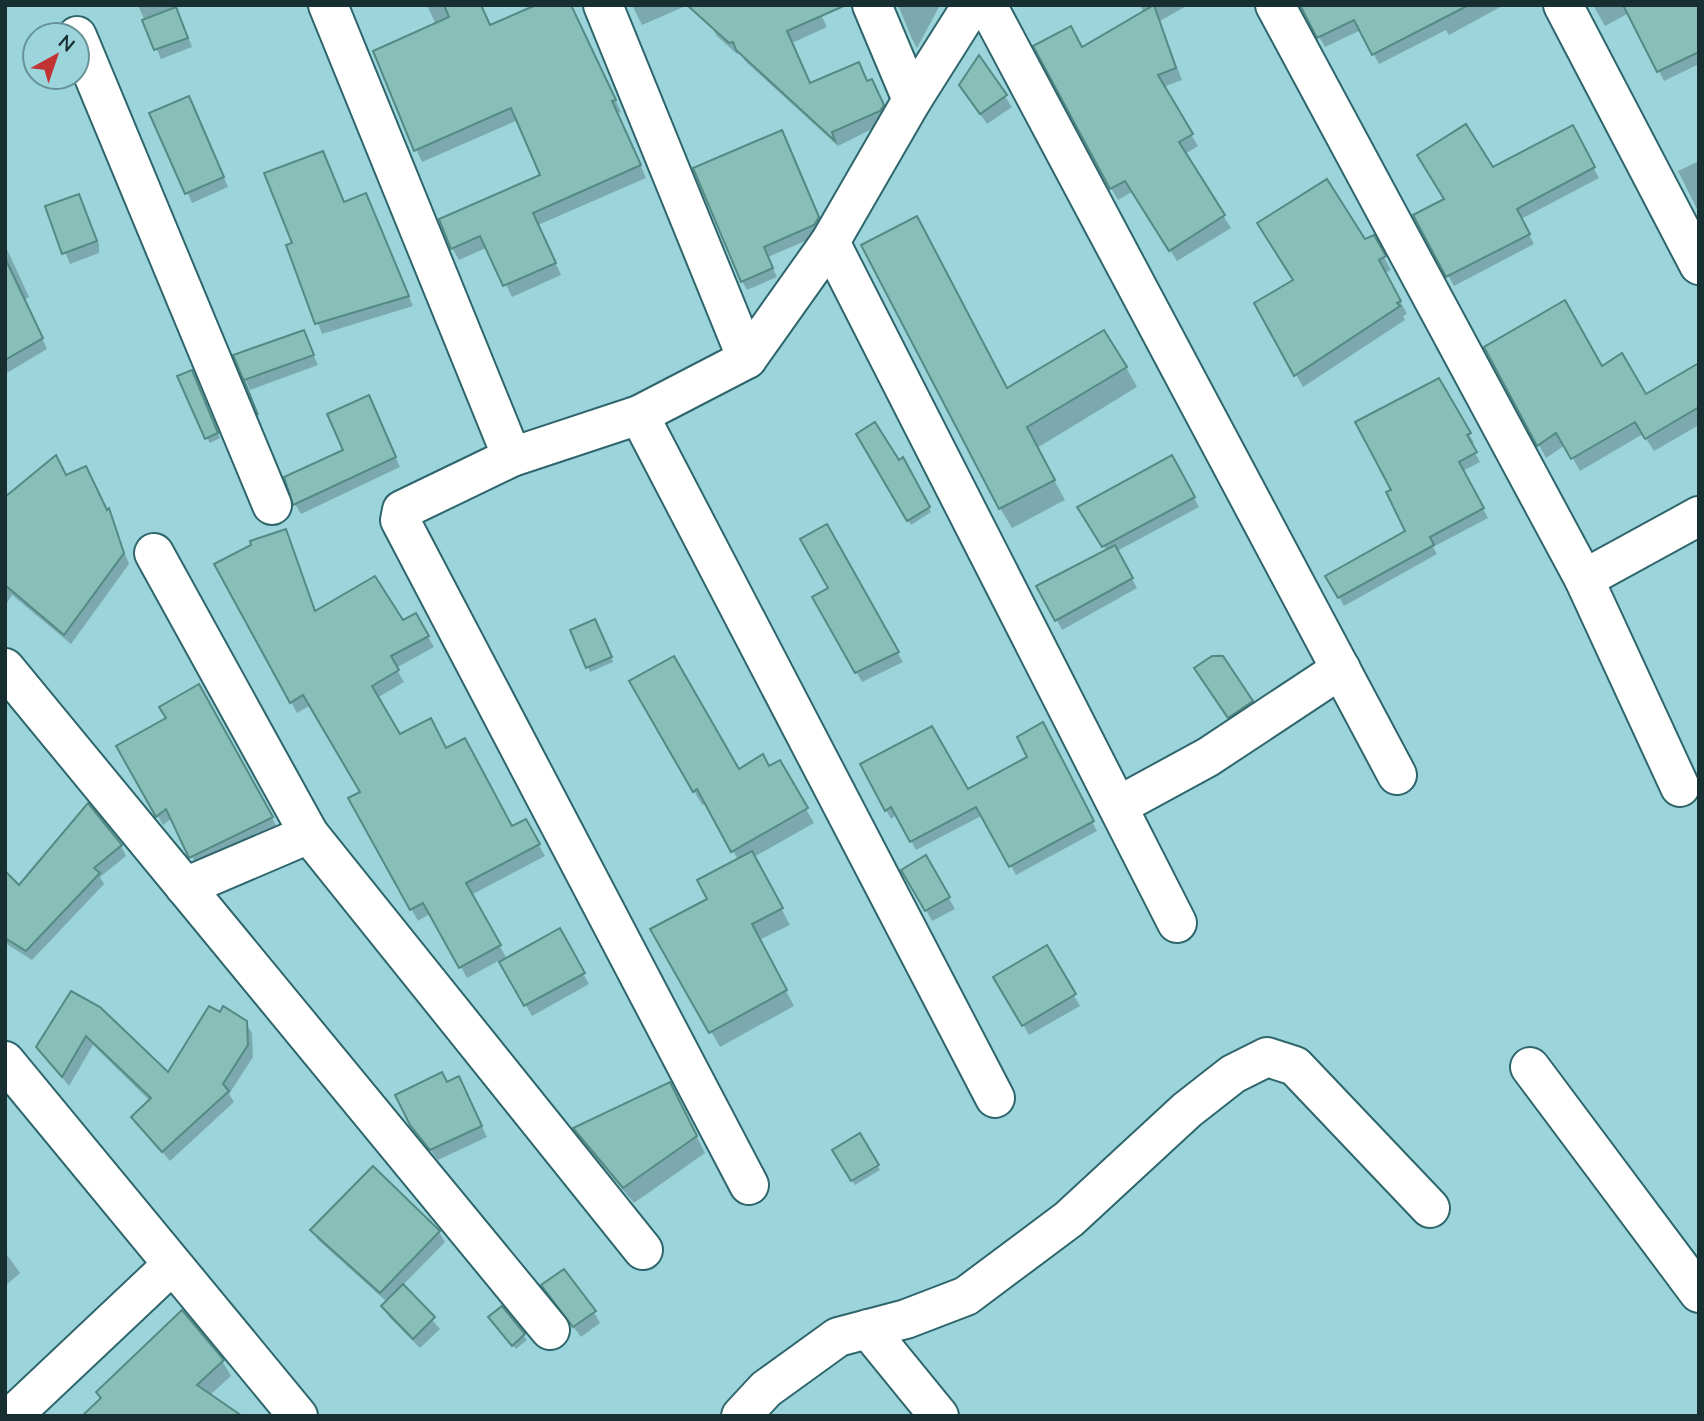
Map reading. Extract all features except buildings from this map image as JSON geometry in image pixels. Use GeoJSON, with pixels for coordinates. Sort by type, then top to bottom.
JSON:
{"type":"FeatureCollection","features":[{"type":"Feature","properties":{"kind":"street"},"geometry":{"type":"LineString","coordinates":[[328,5],[512,457]]}},
{"type":"Feature","properties":{"kind":"street"},"geometry":{"type":"LineString","coordinates":[[603,5],[747,359]]}},
{"type":"Feature","properties":{"kind":"street"},"geometry":{"type":"LineString","coordinates":[[872,5],[912,100]]}},
{"type":"Feature","properties":{"kind":"street"},"geometry":{"type":"LineString","coordinates":[[749,1185],[400,520],[402,510],[512,457],[639,415],[747,359],[830,242],[912,100],[972,5]]}},
{"type":"Feature","properties":{"kind":"street"},"geometry":{"type":"LineString","coordinates":[[987,5],[1397,775]]}},
{"type":"Feature","properties":{"kind":"street"},"geometry":{"type":"LineString","coordinates":[[1275,5],[1584,579],[1680,787]]}},
{"type":"Feature","properties":{"kind":"street"},"geometry":{"type":"LineString","coordinates":[[1563,5],[1699,265]]}},
{"type":"Feature","properties":{"kind":"street"},"geometry":{"type":"LineString","coordinates":[[91,69],[272,505]]}},
{"type":"Feature","properties":{"kind":"street"},"geometry":{"type":"LineString","coordinates":[[830,242],[1177,923]]}},
{"type":"Feature","properties":{"kind":"street"},"geometry":{"type":"LineString","coordinates":[[639,415],[995,1098]]}},
{"type":"Feature","properties":{"kind":"street"},"geometry":{"type":"LineString","coordinates":[[1584,579],[1699,516]]}},
{"type":"Feature","properties":{"kind":"street"},"geometry":{"type":"LineString","coordinates":[[154,553],[309,834],[643,1250]]}},
{"type":"Feature","properties":{"kind":"street"},"geometry":{"type":"LineString","coordinates":[[5,668],[550,1330]]}},
{"type":"Feature","properties":{"kind":"street"},"geometry":{"type":"LineString","coordinates":[[1118,806],[1208,757],[1341,670]]}},
{"type":"Feature","properties":{"kind":"street"},"geometry":{"type":"LineString","coordinates":[[185,887],[309,834]]}},
{"type":"Feature","properties":{"kind":"street"},"geometry":{"type":"LineString","coordinates":[[741,1416],[766,1389],[838,1337],[966,1296],[1069,1219],[1196,1103],[1233,1074],[1267,1057],[1295,1066],[1430,1208]]}},
{"type":"Feature","properties":{"kind":"street"},"geometry":{"type":"LineString","coordinates":[[5,1061],[298,1416]]}},
{"type":"Feature","properties":{"kind":"street"},"geometry":{"type":"LineString","coordinates":[[1530,1067],[1699,1293]]}},
{"type":"Feature","properties":{"kind":"street"},"geometry":{"type":"LineString","coordinates":[[12,1416],[172,1265]]}},
{"type":"Feature","properties":{"kind":"street"},"geometry":{"type":"LineString","coordinates":[[868,1329],[939,1416]]}}]}
